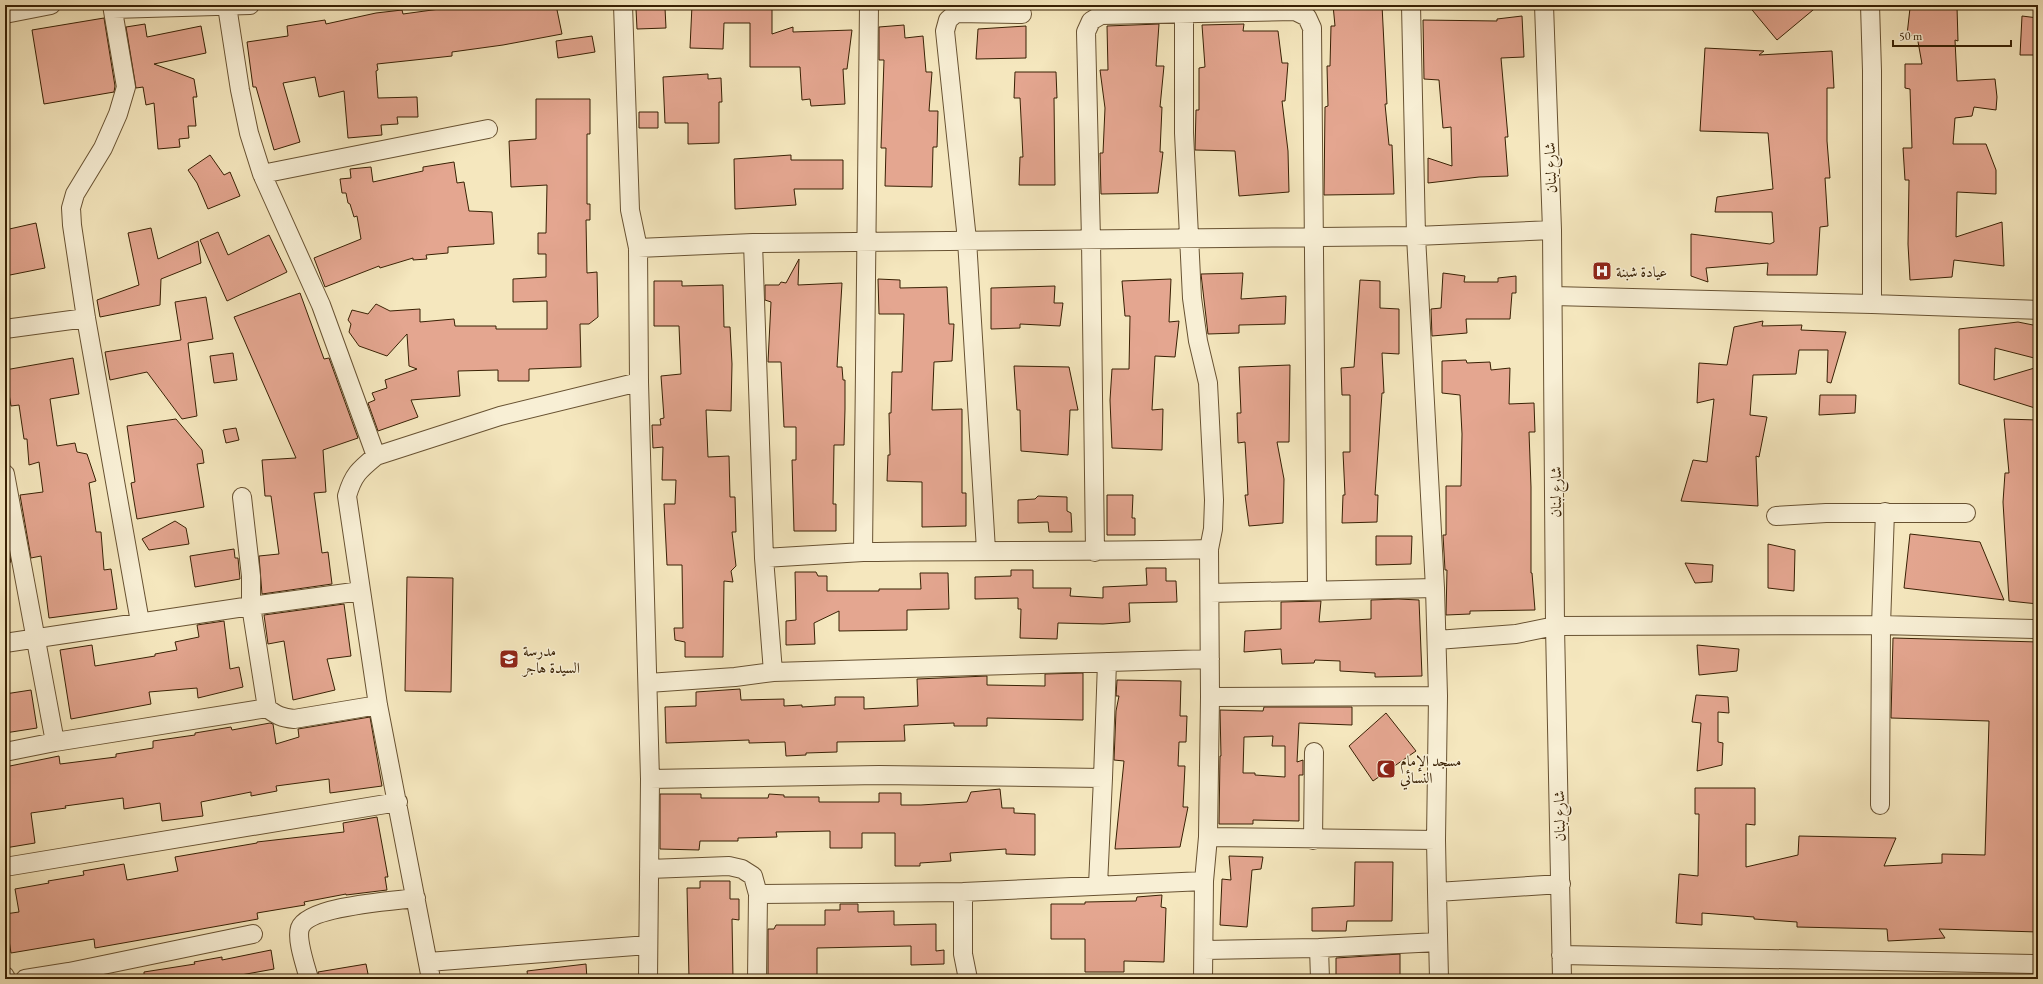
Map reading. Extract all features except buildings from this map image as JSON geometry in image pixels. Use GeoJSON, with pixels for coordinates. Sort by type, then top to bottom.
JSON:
{"type":"FeatureCollection","features":[{"type":"Feature","properties":{"kind":"street"},"geometry":{"type":"LineString","coordinates":[[5,14],[51,5]]}},
{"type":"Feature","properties":{"kind":"street"},"geometry":{"type":"LineString","coordinates":[[140,622],[86,318],[72,225],[71,208],[75,194],[103,148],[123,100],[126,87],[112,7],[250,5]]}},
{"type":"Feature","properties":{"kind":"street"},"geometry":{"type":"LineString","coordinates":[[623,5],[630,210],[638,248],[639,382],[650,779],[648,979]]}},
{"type":"Feature","properties":{"kind":"street"},"geometry":{"type":"LineString","coordinates":[[863,552],[869,5]]}},
{"type":"Feature","properties":{"kind":"street"},"geometry":{"type":"LineString","coordinates":[[1411,5],[1416,236],[1435,588],[1438,696],[1436,840],[1439,979]]}},
{"type":"Feature","properties":{"kind":"street","name":"شارع لبنان"},"geometry":{"type":"LineString","coordinates":[[1544,5],[1552,230],[1555,626],[1562,979]]}},
{"type":"Feature","properties":{"kind":"street"},"geometry":{"type":"LineString","coordinates":[[1870,5],[1872,71],[1872,304]]}},
{"type":"Feature","properties":{"kind":"street"},"geometry":{"type":"LineString","coordinates":[[227,6],[240,90],[250,133],[262,174],[321,305],[376,456]]}},
{"type":"Feature","properties":{"kind":"street"},"geometry":{"type":"LineString","coordinates":[[1184,10],[1184,133],[1192,298],[1198,341],[1208,383],[1214,500],[1213,529],[1208,549],[1210,593],[1210,696],[1208,838],[1204,881],[1203,979]]}},
{"type":"Feature","properties":{"kind":"street"},"geometry":{"type":"LineString","coordinates":[[1095,552],[1091,240],[1086,32],[1091,21],[1101,15],[1184,10],[1296,11],[1307,17],[1312,28],[1318,589]]}},
{"type":"Feature","properties":{"kind":"street"},"geometry":{"type":"LineString","coordinates":[[986,550],[967,240],[945,31],[948,20],[956,13],[1022,14]]}},
{"type":"Feature","properties":{"kind":"street"},"geometry":{"type":"LineString","coordinates":[[262,174],[488,129]]}},
{"type":"Feature","properties":{"kind":"street"},"geometry":{"type":"LineString","coordinates":[[638,248],[752,243],[967,240],[1189,240],[1416,236],[1552,230]]}},
{"type":"Feature","properties":{"kind":"street"},"geometry":{"type":"LineString","coordinates":[[752,243],[764,558],[773,672]]}},
{"type":"Feature","properties":{"kind":"street"},"geometry":{"type":"LineString","coordinates":[[1553,296],[1872,304],[2038,310]]}},
{"type":"Feature","properties":{"kind":"street"},"geometry":{"type":"LineString","coordinates":[[5,329],[86,318]]}},
{"type":"Feature","properties":{"kind":"street"},"geometry":{"type":"LineString","coordinates":[[639,382],[500,416],[376,456],[362,468],[352,480],[347,496],[378,705],[430,971],[648,945]]}},
{"type":"Feature","properties":{"kind":"street"},"geometry":{"type":"LineString","coordinates":[[5,474],[55,742]]}},
{"type":"Feature","properties":{"kind":"street"},"geometry":{"type":"LineString","coordinates":[[242,497],[251,569],[251,606],[267,708]]}},
{"type":"Feature","properties":{"kind":"street"},"geometry":{"type":"LineString","coordinates":[[1880,805],[1881,625],[1884,512]]}},
{"type":"Feature","properties":{"kind":"street"},"geometry":{"type":"LineString","coordinates":[[1776,516],[1884,512],[1966,512]]}},
{"type":"Feature","properties":{"kind":"street"},"geometry":{"type":"LineString","coordinates":[[764,558],[863,552],[986,550],[1095,552],[1208,549]]}},
{"type":"Feature","properties":{"kind":"street"},"geometry":{"type":"LineString","coordinates":[[1210,593],[1318,589],[1435,588]]}},
{"type":"Feature","properties":{"kind":"street"},"geometry":{"type":"LineString","coordinates":[[5,643],[36,637],[361,591]]}},
{"type":"Feature","properties":{"kind":"street"},"geometry":{"type":"LineString","coordinates":[[1436,640],[1516,634],[1555,626],[1881,625],[2038,629]]}},
{"type":"Feature","properties":{"kind":"street"},"geometry":{"type":"LineString","coordinates":[[648,683],[735,678],[773,672],[1210,659]]}},
{"type":"Feature","properties":{"kind":"street"},"geometry":{"type":"LineString","coordinates":[[1098,886],[1107,662]]}},
{"type":"Feature","properties":{"kind":"street"},"geometry":{"type":"LineString","coordinates":[[1210,696],[1438,696]]}},
{"type":"Feature","properties":{"kind":"street"},"geometry":{"type":"LineString","coordinates":[[5,752],[55,742],[267,708],[283,718],[294,719],[378,705]]}},
{"type":"Feature","properties":{"kind":"street"},"geometry":{"type":"LineString","coordinates":[[1313,840],[1314,752]]}},
{"type":"Feature","properties":{"kind":"street"},"geometry":{"type":"LineString","coordinates":[[650,779],[879,775],[1103,778]]}},
{"type":"Feature","properties":{"kind":"street"},"geometry":{"type":"LineString","coordinates":[[5,866],[398,802]]}},
{"type":"Feature","properties":{"kind":"street"},"geometry":{"type":"LineString","coordinates":[[1208,838],[1436,840]]}},
{"type":"Feature","properties":{"kind":"street"},"geometry":{"type":"LineString","coordinates":[[649,869],[729,866],[742,869],[753,876],[758,894],[757,979]]}},
{"type":"Feature","properties":{"kind":"street"},"geometry":{"type":"LineString","coordinates":[[758,894],[963,892],[1204,881]]}},
{"type":"Feature","properties":{"kind":"street"},"geometry":{"type":"LineString","coordinates":[[1438,892],[1560,884]]}},
{"type":"Feature","properties":{"kind":"street"},"geometry":{"type":"LineString","coordinates":[[963,892],[963,954],[968,979]]}},
{"type":"Feature","properties":{"kind":"street"},"geometry":{"type":"LineString","coordinates":[[309,979],[299,938],[300,927],[307,919],[325,911],[416,898]]}},
{"type":"Feature","properties":{"kind":"street"},"geometry":{"type":"LineString","coordinates":[[25,979],[70,976],[253,934]]}},
{"type":"Feature","properties":{"kind":"street"},"geometry":{"type":"LineString","coordinates":[[1204,950],[1319,948],[1438,942]]}},
{"type":"Feature","properties":{"kind":"street"},"geometry":{"type":"LineString","coordinates":[[1319,948],[1320,979]]}},
{"type":"Feature","properties":{"kind":"street"},"geometry":{"type":"LineString","coordinates":[[1561,955],[2038,964]]}},
{"type":"Feature","properties":{"kind":"place","name":"عيادة شبنة"},"geometry":{"type":"Point","coordinates":[1602,271]}},
{"type":"Feature","properties":{"kind":"place","name":"مدرسة السيدة هاجر"},"geometry":{"type":"Point","coordinates":[509,659]}},
{"type":"Feature","properties":{"kind":"place","name":"مسجد الإمام النسائي"},"geometry":{"type":"Point","coordinates":[1386,769]}}]}
